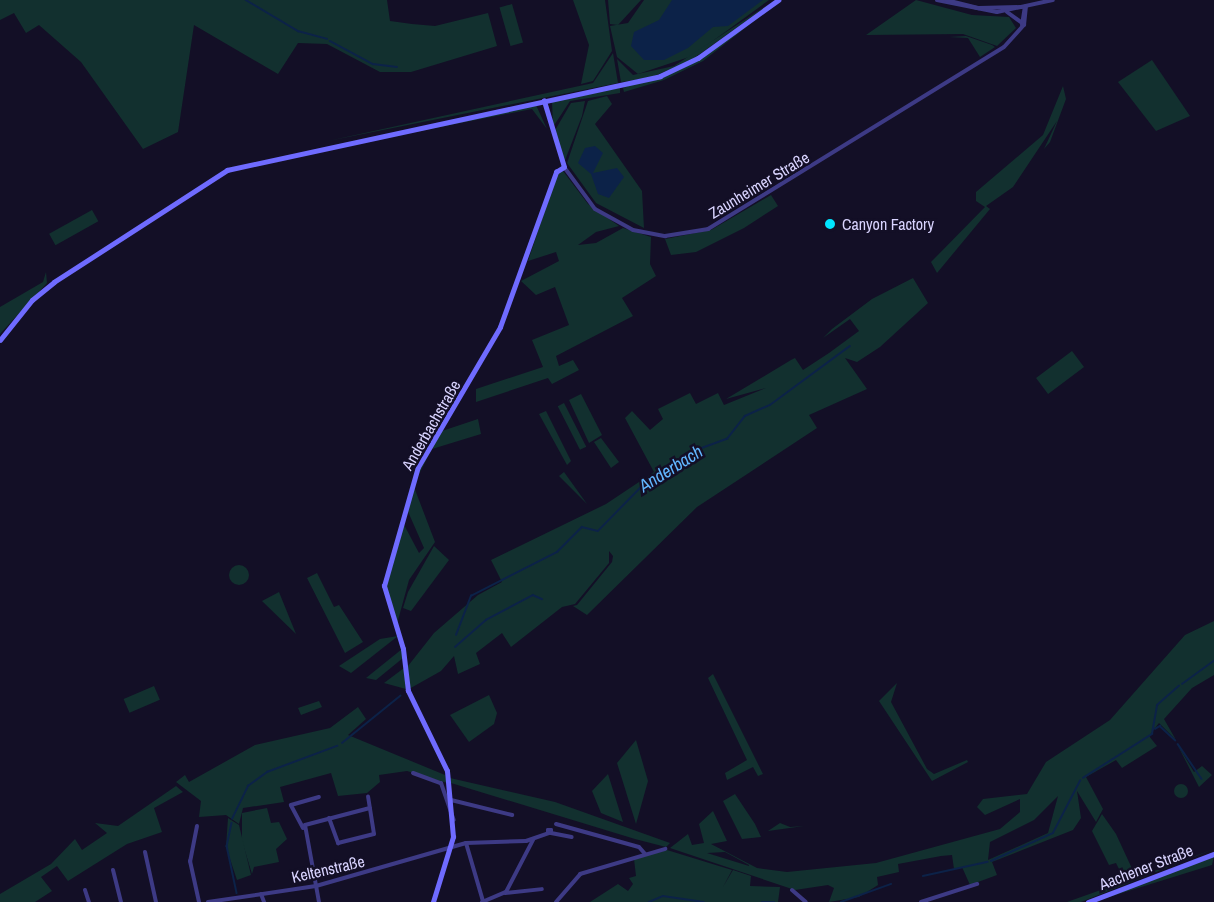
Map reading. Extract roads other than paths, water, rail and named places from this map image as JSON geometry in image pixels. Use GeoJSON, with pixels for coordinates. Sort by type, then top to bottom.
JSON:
{"type":"FeatureCollection","features":[{"type":"Feature","properties":{"kind":"main road"},"geometry":{"type":"LineString","coordinates":[[0,340],[32,300],[54,282],[227,170],[544,101],[680,68],[778,0]]}},
{"type":"Feature","properties":{"kind":"main road","name":"Zaunheimer Straße"},"geometry":{"type":"LineString","coordinates":[[544,101],[564,167]]}},
{"type":"Feature","properties":{"kind":"main road","name":"Anderbachstraße"},"geometry":{"type":"LineString","coordinates":[[433,902],[451,849],[454,820],[447,771],[408,691],[404,649],[384,595],[386,577],[418,467],[500,327],[556,172],[564,167]]}},
{"type":"Feature","properties":{"kind":"main road","name":"Aachener Straße"},"geometry":{"type":"LineString","coordinates":[[1088,902],[1214,854]]}},
{"type":"Feature","properties":{"kind":"street"},"geometry":{"type":"LineString","coordinates":[[937,0],[970,10],[1006,11],[1053,0]]}},
{"type":"Feature","properties":{"kind":"street"},"geometry":{"type":"LineString","coordinates":[[946,0],[984,9],[1024,7]]}},
{"type":"Feature","properties":{"kind":"street"},"geometry":{"type":"LineString","coordinates":[[1022,26],[1024,7]]}},
{"type":"Feature","properties":{"kind":"street"},"geometry":{"type":"LineString","coordinates":[[1006,11],[1022,26]]}},
{"type":"Feature","properties":{"kind":"street","name":"Zaunheimer Straße"},"geometry":{"type":"LineString","coordinates":[[564,167],[589,202],[627,228],[665,236],[703,231],[999,50],[1022,26]]}},
{"type":"Feature","properties":{"kind":"street"},"geometry":{"type":"LineString","coordinates":[[413,773],[441,783],[454,820]]}},
{"type":"Feature","properties":{"kind":"street"},"geometry":{"type":"LineString","coordinates":[[329,818],[338,843],[357,840],[376,832],[368,796]]}},
{"type":"Feature","properties":{"kind":"street"},"geometry":{"type":"LineString","coordinates":[[319,797],[291,805],[303,828],[319,902]]}},
{"type":"Feature","properties":{"kind":"street"},"geometry":{"type":"LineString","coordinates":[[451,800],[512,815]]}},
{"type":"Feature","properties":{"kind":"street"},"geometry":{"type":"LineString","coordinates":[[303,828],[329,818],[370,808]]}},
{"type":"Feature","properties":{"kind":"street"},"geometry":{"type":"LineString","coordinates":[[556,824],[639,847],[645,854]]}},
{"type":"Feature","properties":{"kind":"street"},"geometry":{"type":"LineString","coordinates":[[197,826],[190,861],[199,902]]}},
{"type":"Feature","properties":{"kind":"street","name":"Keltenstraße"},"geometry":{"type":"LineString","coordinates":[[208,902],[316,886],[466,843],[533,840],[550,833],[573,837]]}},
{"type":"Feature","properties":{"kind":"street"},"geometry":{"type":"LineString","coordinates":[[506,893],[515,870],[534,848],[533,840]]}},
{"type":"Feature","properties":{"kind":"street"},"geometry":{"type":"LineString","coordinates":[[466,843],[482,902],[506,893],[542,889]]}},
{"type":"Feature","properties":{"kind":"street"},"geometry":{"type":"LineString","coordinates":[[556,902],[580,874],[665,849]]}},
{"type":"Feature","properties":{"kind":"street"},"geometry":{"type":"LineString","coordinates":[[145,852],[156,902]]}},
{"type":"Feature","properties":{"kind":"street"},"geometry":{"type":"LineString","coordinates":[[113,870],[121,902]]}},
{"type":"Feature","properties":{"kind":"street"},"geometry":{"type":"LineString","coordinates":[[921,902],[978,884]]}},
{"type":"Feature","properties":{"kind":"street"},"geometry":{"type":"LineString","coordinates":[[85,890],[89,902]]}},
{"type":"Feature","properties":{"kind":"street"},"geometry":{"type":"LineString","coordinates":[[792,890],[806,902]]}},
{"type":"Feature","properties":{"kind":"street"},"geometry":{"type":"LineString","coordinates":[[261,894],[264,902]]}},
{"type":"Feature","properties":{"kind":"water"},"geometry":{"type":"Polygon","coordinates":[[[672,0],[763,0],[728,26],[713,27],[688,48],[664,60],[644,60],[631,46],[634,32],[659,20],[672,0]]]}},
{"type":"Feature","properties":{"kind":"water"},"geometry":{"type":"Polygon","coordinates":[[[595,146],[603,153],[593,173],[617,168],[624,177],[609,198],[598,194],[591,174],[578,163],[585,148],[595,146]]]}},
{"type":"Feature","properties":{"kind":"waterway"},"geometry":{"type":"LineString","coordinates":[[246,0],[298,31],[327,39]]}},
{"type":"Feature","properties":{"kind":"waterway"},"geometry":{"type":"LineString","coordinates":[[330,41],[373,64],[397,67]]}},
{"type":"Feature","properties":{"kind":"waterway","name":"Anderbach"},"geometry":{"type":"LineString","coordinates":[[456,635],[471,596],[557,552],[582,527],[598,531],[645,483],[699,449],[727,439],[745,416],[770,405],[850,346]]}},
{"type":"Feature","properties":{"kind":"waterway"},"geometry":{"type":"LineString","coordinates":[[455,647],[486,620],[533,595],[542,599]]}},
{"type":"Feature","properties":{"kind":"waterway"},"geometry":{"type":"LineString","coordinates":[[1182,684],[1214,661]]}},
{"type":"Feature","properties":{"kind":"waterway"},"geometry":{"type":"LineString","coordinates":[[1083,778],[1152,734],[1157,705],[1179,686]]}},
{"type":"Feature","properties":{"kind":"waterway","name":"Anderbach"},"geometry":{"type":"LineString","coordinates":[[342,743],[400,696]]}},
{"type":"Feature","properties":{"kind":"waterway"},"geometry":{"type":"LineString","coordinates":[[1155,729],[1160,726],[1175,740]]}},
{"type":"Feature","properties":{"kind":"waterway"},"geometry":{"type":"LineString","coordinates":[[1178,744],[1202,779]]}},
{"type":"Feature","properties":{"kind":"waterway","name":"Anderbach"},"geometry":{"type":"LineString","coordinates":[[232,819],[248,786],[267,772],[337,746]]}},
{"type":"Feature","properties":{"kind":"waterway"},"geometry":{"type":"LineString","coordinates":[[991,861],[1053,833],[1080,781]]}},
{"type":"Feature","properties":{"kind":"waterway","name":"Anderbach"},"geometry":{"type":"LineString","coordinates":[[232,823],[227,846],[237,893]]}},
{"type":"Feature","properties":{"kind":"waterway"},"geometry":{"type":"LineString","coordinates":[[923,876],[987,862]]}},
{"type":"Feature","properties":{"kind":"waterway"},"geometry":{"type":"LineString","coordinates":[[841,902],[891,884]]}},
{"type":"Feature","properties":{"kind":"waterway"},"geometry":{"type":"LineString","coordinates":[[649,902],[663,896],[704,902]]}},
{"type":"Feature","properties":{"kind":"waterway"},"geometry":{"type":"LineString","coordinates":[[762,902],[774,902]]}},
{"type":"Feature","properties":{"kind":"place","name":"Canyon Factory"},"geometry":{"type":"Point","coordinates":[830,224]}}]}
